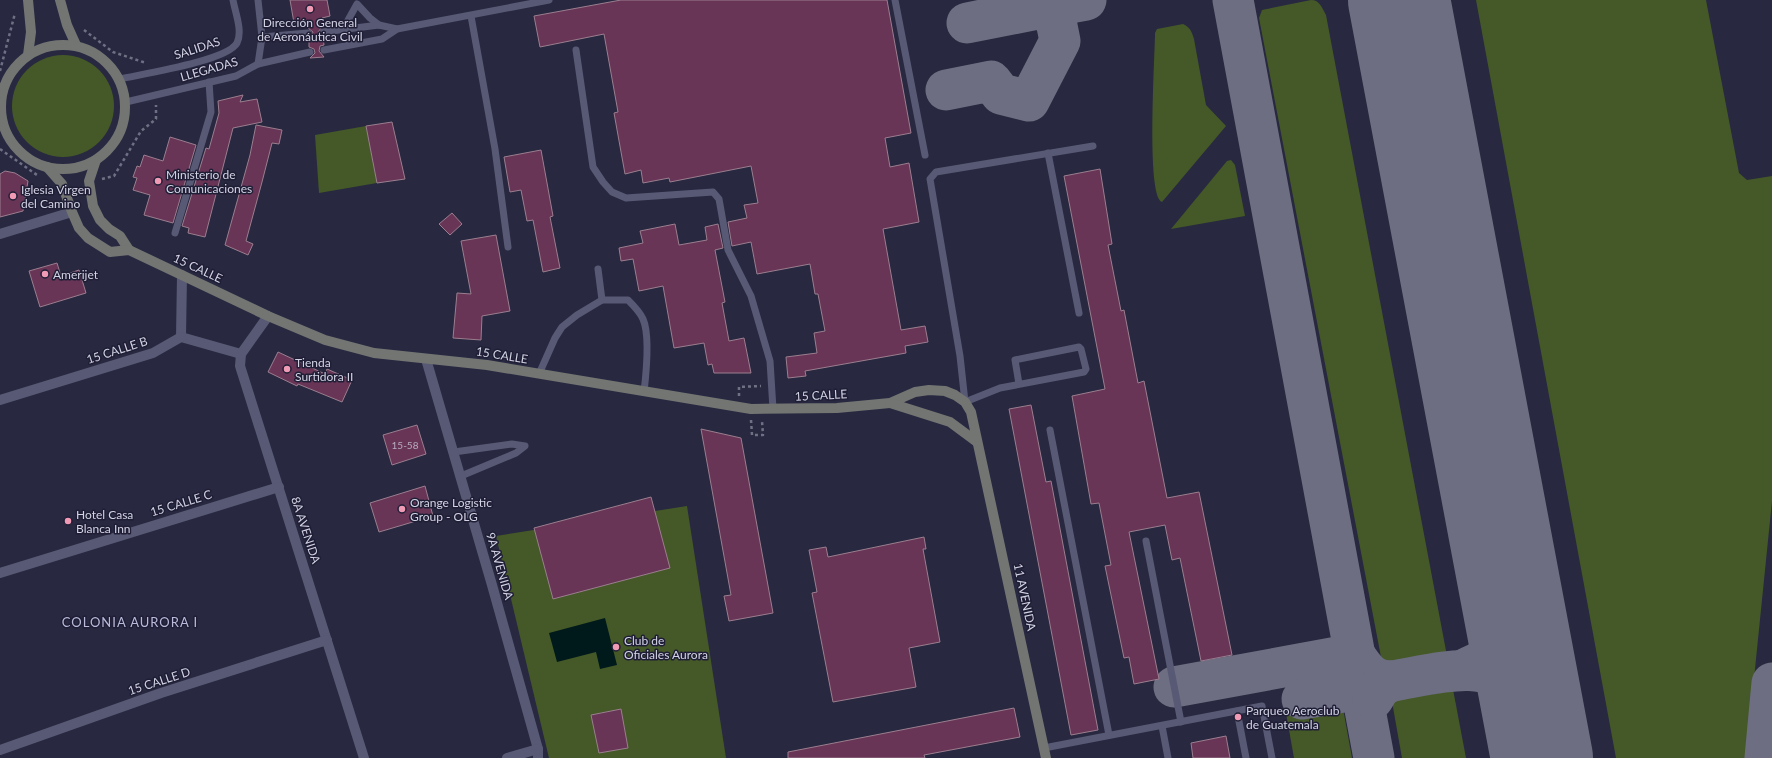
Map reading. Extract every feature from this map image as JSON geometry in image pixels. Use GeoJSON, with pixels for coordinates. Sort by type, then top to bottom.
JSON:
{"type":"FeatureCollection","features":[{"type":"Feature","properties":{"kind":"main road"},"geometry":{"type":"LineString","coordinates":[[60,0],[67,25],[76,45]]}},
{"type":"Feature","properties":{"kind":"main road"},"geometry":{"type":"LineString","coordinates":[[28,55],[31,32],[29,5]]}},
{"type":"Feature","properties":{"kind":"main road"},"geometry":{"type":"LineString","coordinates":[[59,44],[76,45],[102,57],[114,69],[120,79],[126,102],[125,119],[119,135],[109,149],[96,160],[81,167],[64,170],[47,167],[27,158],[4,136],[0,109],[1,94],[7,79],[16,65],[28,55],[49,46],[59,44]]}},
{"type":"Feature","properties":{"kind":"main road","name":"15 CALLE"},"geometry":{"type":"LineString","coordinates":[[96,160],[89,181],[93,206],[100,220],[109,229],[120,236],[129,250]]}},
{"type":"Feature","properties":{"kind":"main road","name":"15 CALLE"},"geometry":{"type":"LineString","coordinates":[[47,167],[62,184],[79,228],[88,238],[100,246],[110,252],[129,250],[268,316],[332,342],[374,353],[487,366],[739,408],[773,410],[837,408],[890,402]]}},
{"type":"Feature","properties":{"kind":"main road"},"geometry":{"type":"LineString","coordinates":[[890,402],[915,392],[929,390],[944,391],[965,402]]}},
{"type":"Feature","properties":{"kind":"main road"},"geometry":{"type":"LineString","coordinates":[[890,402],[950,422],[977,442]]}},
{"type":"Feature","properties":{"kind":"main road","name":"11 AVENIDA"},"geometry":{"type":"LineString","coordinates":[[965,402],[970,412],[977,442],[1045,753]]}},
{"type":"Feature","properties":{"kind":"street"},"geometry":{"type":"LineString","coordinates":[[0,234],[72,212]]}},
{"type":"Feature","properties":{"kind":"street"},"geometry":{"type":"LineString","coordinates":[[182,275],[181,337],[240,354],[268,316]]}},
{"type":"Feature","properties":{"kind":"street","name":"15 CALLE B"},"geometry":{"type":"LineString","coordinates":[[0,400],[153,353],[181,337]]}},
{"type":"Feature","properties":{"kind":"street","name":"8A AVENIDA"},"geometry":{"type":"LineString","coordinates":[[240,354],[240,366],[364,758]]}},
{"type":"Feature","properties":{"kind":"street","name":"9A AVENIDA"},"geometry":{"type":"LineString","coordinates":[[426,359],[461,476],[538,754]]}},
{"type":"Feature","properties":{"kind":"street","name":"15 CALLE C"},"geometry":{"type":"LineString","coordinates":[[0,572],[279,487]]}},
{"type":"Feature","properties":{"kind":"street","name":"15 CALLE D"},"geometry":{"type":"LineString","coordinates":[[0,750],[160,694],[327,640]]}},
{"type":"Feature","properties":{"kind":"street"},"geometry":{"type":"LineString","coordinates":[[507,758],[538,754]]}},
{"type":"Feature","properties":{"kind":"lane","name":"SALIDAS"},"geometry":{"type":"LineString","coordinates":[[120,79],[189,64],[224,54],[236,43],[239,29],[233,0]]}},
{"type":"Feature","properties":{"kind":"lane"},"geometry":{"type":"LineString","coordinates":[[258,0],[262,37],[258,64]]}},
{"type":"Feature","properties":{"kind":"lane"},"geometry":{"type":"LineString","coordinates":[[323,32],[379,25],[397,29],[471,16],[537,1],[549,0]]}},
{"type":"Feature","properties":{"kind":"lane"},"geometry":{"type":"LineString","coordinates":[[895,0],[925,155]]}},
{"type":"Feature","properties":{"kind":"lane"},"geometry":{"type":"LineString","coordinates":[[341,29],[348,22],[357,4],[379,25]]}},
{"type":"Feature","properties":{"kind":"lane"},"geometry":{"type":"LineString","coordinates":[[471,16],[495,148],[508,247]]}},
{"type":"Feature","properties":{"kind":"lane"},"geometry":{"type":"LineString","coordinates":[[324,50],[382,39],[397,29]]}},
{"type":"Feature","properties":{"kind":"lane"},"geometry":{"type":"LineString","coordinates":[[262,37],[308,34]]}},
{"type":"Feature","properties":{"kind":"lane"},"geometry":{"type":"LineString","coordinates":[[576,50],[593,167],[612,192],[626,198],[713,192],[720,199],[728,250],[751,296],[770,361],[773,410]]}},
{"type":"Feature","properties":{"kind":"lane","name":"LLEGADAS"},"geometry":{"type":"LineString","coordinates":[[126,102],[236,76],[258,64],[310,52]]}},
{"type":"Feature","properties":{"kind":"lane"},"geometry":{"type":"LineString","coordinates":[[176,233],[211,112],[209,82]]}},
{"type":"Feature","properties":{"kind":"lane"},"geometry":{"type":"LineString","coordinates":[[1019,384],[1015,360],[1079,347],[1081,349],[1086,369],[1084,372],[1000,388],[965,402],[960,356],[930,179],[936,172],[1093,146]]}},
{"type":"Feature","properties":{"kind":"lane"},"geometry":{"type":"LineString","coordinates":[[1048,153],[1079,313]]}},
{"type":"Feature","properties":{"kind":"lane"},"geometry":{"type":"LineString","coordinates":[[598,269],[602,300]]}},
{"type":"Feature","properties":{"kind":"lane"},"geometry":{"type":"LineString","coordinates":[[539,374],[555,338],[562,327],[576,315],[602,300],[628,300],[637,309],[644,321],[647,354],[644,392]]}},
{"type":"Feature","properties":{"kind":"lane"},"geometry":{"type":"LineString","coordinates":[[1050,430],[1109,735]]}},
{"type":"Feature","properties":{"kind":"lane"},"geometry":{"type":"LineString","coordinates":[[454,452],[512,444],[525,446],[516,453],[461,476]]}},
{"type":"Feature","properties":{"kind":"lane"},"geometry":{"type":"LineString","coordinates":[[1146,541],[1181,722]]}},
{"type":"Feature","properties":{"kind":"lane"},"geometry":{"type":"LineString","coordinates":[[1045,753],[1109,735],[1262,706],[1272,758]]}},
{"type":"Feature","properties":{"kind":"lane"},"geometry":{"type":"LineString","coordinates":[[1237,711],[1246,758]]}},
{"type":"Feature","properties":{"kind":"lane"},"geometry":{"type":"LineString","coordinates":[[1162,726],[1168,758]]}},
{"type":"Feature","properties":{"kind":"path"},"geometry":{"type":"LineString","coordinates":[[0,71],[14,17],[17,13],[29,5]]}},
{"type":"Feature","properties":{"kind":"path"},"geometry":{"type":"LineString","coordinates":[[83,29],[112,52],[145,62],[148,73]]}},
{"type":"Feature","properties":{"kind":"path"},"geometry":{"type":"LineString","coordinates":[[89,181],[110,178],[116,173],[141,131],[156,119],[158,115],[154,96]]}},
{"type":"Feature","properties":{"kind":"path"},"geometry":{"type":"LineString","coordinates":[[0,150],[37,176]]}},
{"type":"Feature","properties":{"kind":"path"},"geometry":{"type":"LineString","coordinates":[[739,387],[761,386]]}},
{"type":"Feature","properties":{"kind":"path"},"geometry":{"type":"LineString","coordinates":[[752,435],[763,435]]}},
{"type":"Feature","properties":{"kind":"green space"},"geometry":{"type":"Polygon","coordinates":[[[1311,0],[1319,3],[1326,15],[1447,656],[1394,666],[1386,664],[1381,657],[1259,18],[1262,10],[1311,0]]]}},
{"type":"Feature","properties":{"kind":"green space"},"geometry":{"type":"Polygon","coordinates":[[[1476,0],[1706,0],[1739,173],[1747,180],[1772,176],[1772,501],[1746,758],[1616,758],[1476,0]]]}},
{"type":"Feature","properties":{"kind":"green space"},"geometry":{"type":"Polygon","coordinates":[[[1183,24],[1190,30],[1194,39],[1206,105],[1226,126],[1162,202],[1157,194],[1154,176],[1153,152],[1152,124],[1155,33],[1157,29],[1183,24]]]}},
{"type":"Feature","properties":{"kind":"green space"},"geometry":{"type":"Polygon","coordinates":[[[63,55],[82,59],[99,70],[110,87],[114,106],[110,125],[99,142],[82,153],[63,157],[44,153],[27,142],[16,125],[12,106],[16,87],[27,70],[44,59],[63,55]]]}},
{"type":"Feature","properties":{"kind":"green space"},"geometry":{"type":"Polygon","coordinates":[[[366,126],[377,183],[319,193],[315,135],[366,126]]]}},
{"type":"Feature","properties":{"kind":"green space"},"geometry":{"type":"Polygon","coordinates":[[[1231,160],[1235,165],[1245,216],[1171,229],[1227,161],[1231,160]]]}},
{"type":"Feature","properties":{"kind":"green space","name":"Club de Oficiales Aurora"},"geometry":{"type":"Polygon","coordinates":[[[687,506],[726,758],[549,758],[496,536],[687,506]]]}},
{"type":"Feature","properties":{"kind":"green space"},"geometry":{"type":"Polygon","coordinates":[[[1452,684],[1466,758],[1402,758],[1391,696],[1452,684]]]}},
{"type":"Feature","properties":{"kind":"green space"},"geometry":{"type":"Polygon","coordinates":[[[1342,703],[1352,758],[1294,758],[1286,713],[1342,703]]]}},
{"type":"Feature","properties":{"kind":"shaded area"},"geometry":{"type":"Polygon","coordinates":[[[605,618],[617,665],[600,669],[596,652],[557,662],[549,633],[605,618]]]}},
{"type":"Feature","properties":{"kind":"building","name":"Dirección General de Aeronáutica Civil"},"geometry":{"type":"Polygon","coordinates":[[[290,0],[327,0],[330,16],[322,18],[322,27],[318,32],[323,37],[324,45],[320,46],[319,51],[324,57],[310,58],[315,53],[314,49],[309,47],[309,38],[313,32],[308,28],[307,21],[294,23],[290,0]]]}},
{"type":"Feature","properties":{"kind":"building"},"geometry":{"type":"Polygon","coordinates":[[[621,0],[887,0],[911,133],[885,138],[890,167],[909,163],[919,222],[883,229],[901,330],[925,326],[928,342],[905,346],[906,353],[805,371],[806,376],[788,378],[786,357],[817,353],[814,333],[825,331],[818,294],[815,294],[810,264],[757,274],[751,242],[732,246],[728,222],[747,218],[744,205],[758,203],[751,166],[670,182],[669,178],[643,183],[641,170],[625,174],[614,113],[618,112],[604,34],[540,47],[534,16],[621,0]]]}},
{"type":"Feature","properties":{"kind":"building"},"geometry":{"type":"Polygon","coordinates":[[[243,95],[240,102],[257,99],[262,122],[233,128],[205,237],[188,233],[189,228],[182,226],[206,148],[209,149],[219,113],[218,101],[243,95]]]}},
{"type":"Feature","properties":{"kind":"building"},"geometry":{"type":"Polygon","coordinates":[[[392,122],[405,179],[377,183],[366,126],[392,122]]]}},
{"type":"Feature","properties":{"kind":"building"},"geometry":{"type":"Polygon","coordinates":[[[256,125],[282,130],[279,144],[272,143],[246,241],[253,244],[248,255],[225,245],[250,155],[256,125]]]}},
{"type":"Feature","properties":{"kind":"building","name":"Ministerio de Comunicaciones"},"geometry":{"type":"Polygon","coordinates":[[[170,137],[196,145],[173,223],[144,215],[150,195],[133,190],[137,178],[133,177],[137,166],[140,167],[144,155],[163,161],[170,137]]]}},
{"type":"Feature","properties":{"kind":"building"},"geometry":{"type":"Polygon","coordinates":[[[541,150],[553,216],[550,217],[560,268],[543,272],[533,220],[527,221],[521,190],[510,192],[504,157],[541,150]]]}},
{"type":"Feature","properties":{"kind":"building"},"geometry":{"type":"Polygon","coordinates":[[[1100,169],[1112,244],[1108,245],[1121,311],[1124,310],[1138,383],[1144,381],[1167,498],[1199,492],[1232,655],[1201,661],[1180,558],[1172,560],[1165,525],[1129,532],[1159,679],[1134,684],[1129,657],[1124,658],[1105,566],[1111,565],[1099,503],[1091,504],[1072,396],[1105,389],[1064,176],[1100,169]]]}},
{"type":"Feature","properties":{"kind":"building","name":"Iglesia Virgen del Camino"},"geometry":{"type":"Polygon","coordinates":[[[5,171],[15,173],[28,181],[23,211],[0,217],[0,174],[5,171]]]}},
{"type":"Feature","properties":{"kind":"building"},"geometry":{"type":"Polygon","coordinates":[[[452,213],[462,224],[450,235],[439,224],[452,213]]]}},
{"type":"Feature","properties":{"kind":"building"},"geometry":{"type":"Polygon","coordinates":[[[675,224],[679,245],[707,240],[705,227],[718,224],[723,248],[715,250],[725,302],[722,303],[729,341],[744,338],[751,373],[714,373],[712,364],[708,365],[704,343],[674,348],[663,286],[639,291],[633,259],[621,261],[619,248],[643,243],[640,231],[675,224]]]}},
{"type":"Feature","properties":{"kind":"building"},"geometry":{"type":"Polygon","coordinates":[[[496,235],[510,311],[482,316],[481,340],[453,338],[457,293],[471,294],[461,241],[496,235]]]}},
{"type":"Feature","properties":{"kind":"building"},"geometry":{"type":"Polygon","coordinates":[[[57,263],[61,276],[79,270],[86,293],[40,307],[29,271],[57,263]]]}},
{"type":"Feature","properties":{"kind":"building"},"geometry":{"type":"Polygon","coordinates":[[[278,352],[325,374],[327,369],[352,380],[342,402],[298,384],[297,386],[268,372],[278,352]]]}},
{"type":"Feature","properties":{"kind":"building"},"geometry":{"type":"Polygon","coordinates":[[[1031,405],[1046,482],[1051,481],[1098,730],[1071,735],[1009,409],[1031,405]]]}},
{"type":"Feature","properties":{"kind":"building"},"geometry":{"type":"Polygon","coordinates":[[[417,425],[426,454],[392,465],[383,435],[417,425]]]}},
{"type":"Feature","properties":{"kind":"building"},"geometry":{"type":"Polygon","coordinates":[[[701,429],[741,438],[773,613],[729,621],[724,596],[731,595],[701,429]]]}},
{"type":"Feature","properties":{"kind":"building","name":"Orange Logistic Group - OLG"},"geometry":{"type":"Polygon","coordinates":[[[425,486],[433,516],[379,532],[370,503],[425,486]]]}},
{"type":"Feature","properties":{"kind":"building"},"geometry":{"type":"Polygon","coordinates":[[[651,497],[670,568],[553,599],[534,528],[651,497]]]}},
{"type":"Feature","properties":{"kind":"building"},"geometry":{"type":"Polygon","coordinates":[[[924,537],[926,549],[923,549],[940,642],[909,648],[916,687],[833,702],[812,593],[817,592],[809,550],[826,547],[828,557],[924,537]]]}},
{"type":"Feature","properties":{"kind":"building"},"geometry":{"type":"Polygon","coordinates":[[[1014,708],[1020,737],[924,755],[925,758],[788,758],[788,752],[1014,708]]]}},
{"type":"Feature","properties":{"kind":"building"},"geometry":{"type":"Polygon","coordinates":[[[621,709],[628,748],[599,753],[591,715],[621,709]]]}},
{"type":"Feature","properties":{"kind":"building"},"geometry":{"type":"Polygon","coordinates":[[[1226,736],[1230,758],[1193,758],[1191,743],[1226,736]]]}},
{"type":"Feature","properties":{"kind":"taxiway"},"geometry":{"type":"LineString","coordinates":[[1051,0],[1053,6],[1086,0]]}},
{"type":"Feature","properties":{"kind":"taxiway"},"geometry":{"type":"LineString","coordinates":[[1233,0],[1374,758]]}},
{"type":"Feature","properties":{"kind":"taxiway"},"geometry":{"type":"LineString","coordinates":[[946,90],[991,81],[1001,94],[1029,101],[1060,41],[1053,6],[967,23]]}},
{"type":"Feature","properties":{"kind":"taxiway"},"geometry":{"type":"LineString","coordinates":[[1463,670],[1485,659],[1505,643],[1510,637],[1513,629],[1514,610]]}},
{"type":"Feature","properties":{"kind":"taxiway"},"geometry":{"type":"LineString","coordinates":[[1174,687],[1354,654],[1369,674],[1379,679],[1392,681]]}},
{"type":"Feature","properties":{"kind":"taxiway"},"geometry":{"type":"LineString","coordinates":[[1373,699],[1381,686],[1392,681],[1441,672],[1475,671],[1490,674],[1505,680],[1518,691],[1526,704],[1536,727]]}},
{"type":"Feature","properties":{"kind":"taxiway"},"geometry":{"type":"LineString","coordinates":[[1765,758],[1772,683]]}},
{"type":"Feature","properties":{"kind":"taxiway"},"geometry":{"type":"LineString","coordinates":[[1302,699],[1361,689]]}},
{"type":"Feature","properties":{"kind":"runway"},"geometry":{"type":"LineString","coordinates":[[1399,0],[1542,758]]}},
{"type":"Feature","properties":{"kind":"place","name":"Dirección General de Aeronáutica Civil"},"geometry":{"type":"Point","coordinates":[310,9]}},
{"type":"Feature","properties":{"kind":"place","name":"Ministerio de Comunicaciones"},"geometry":{"type":"Point","coordinates":[158,181]}},
{"type":"Feature","properties":{"kind":"place","name":"Iglesia Virgen del Camino"},"geometry":{"type":"Point","coordinates":[13,196]}},
{"type":"Feature","properties":{"kind":"place","name":"Amerijet"},"geometry":{"type":"Point","coordinates":[45,274]}},
{"type":"Feature","properties":{"kind":"place","name":"Tienda Surtidora II"},"geometry":{"type":"Point","coordinates":[287,369]}},
{"type":"Feature","properties":{"kind":"place","name":"Orange Logistic Group - OLG"},"geometry":{"type":"Point","coordinates":[402,509]}},
{"type":"Feature","properties":{"kind":"place","name":"Hotel Casa Blanca Inn"},"geometry":{"type":"Point","coordinates":[68,521]}},
{"type":"Feature","properties":{"kind":"place","name":"Club de Oficiales Aurora"},"geometry":{"type":"Point","coordinates":[616,647]}},
{"type":"Feature","properties":{"kind":"place","name":"Parqueo Aeroclub de Guatemala"},"geometry":{"type":"Point","coordinates":[1238,717]}},
{"type":"Feature","properties":{"kind":"district","name":"COLONIA AURORA I"},"geometry":{"type":"Point","coordinates":[130,622]}}]}
